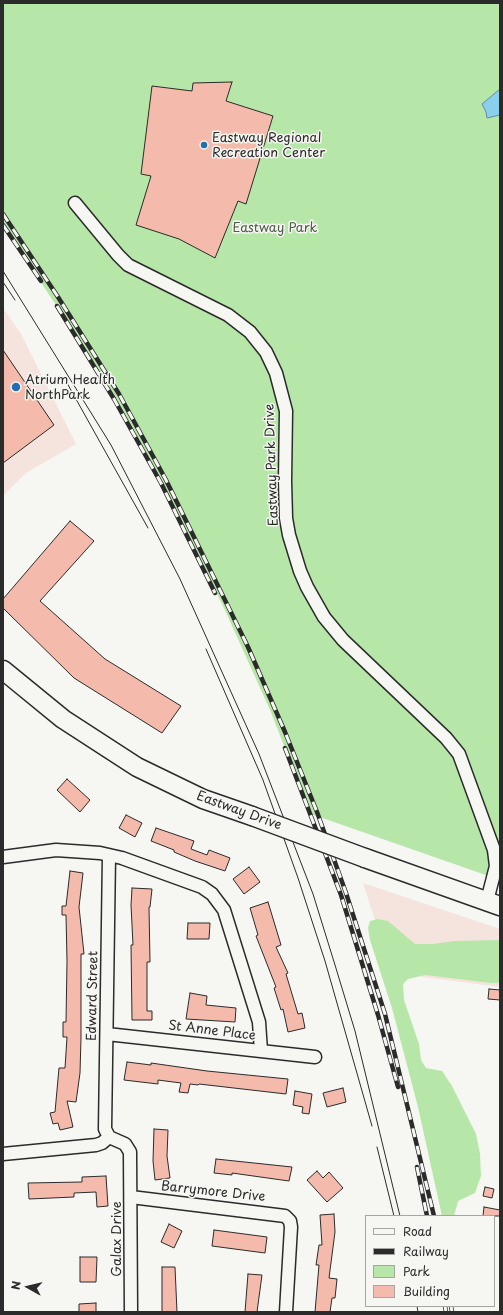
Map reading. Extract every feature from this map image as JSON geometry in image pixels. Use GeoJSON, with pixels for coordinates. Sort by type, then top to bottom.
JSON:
{"type":"FeatureCollection","features":[{"type":"Feature","properties":{"kind":"main road","name":"Eastway Drive"},"geometry":{"type":"LineString","coordinates":[[3,670],[62,720],[137,767],[203,799],[493,903]]}},
{"type":"Feature","properties":{"kind":"street","name":"Eastway Park Drive"},"geometry":{"type":"LineString","coordinates":[[75,203],[128,265],[228,315],[250,332],[266,352],[276,373],[286,411],[286,518],[289,535],[300,571],[321,612],[343,640],[446,738],[459,754],[494,850],[496,866],[493,903]]}},
{"type":"Feature","properties":{"kind":"street"},"geometry":{"type":"LineString","coordinates":[[3,857],[56,850],[74,850],[109,855],[202,888],[212,894],[220,902],[224,910],[259,1022],[261,1051]]}},
{"type":"Feature","properties":{"kind":"street","name":"Edward Street"},"geometry":{"type":"LineString","coordinates":[[109,855],[105,1129],[109,1138]]}},
{"type":"Feature","properties":{"kind":"street","name":"St Anne Place"},"geometry":{"type":"LineString","coordinates":[[107,1034],[315,1057]]}},
{"type":"Feature","properties":{"kind":"street"},"geometry":{"type":"LineString","coordinates":[[3,1154],[96,1145],[109,1138]]}},
{"type":"Feature","properties":{"kind":"street","name":"Galax Drive"},"geometry":{"type":"LineString","coordinates":[[109,1138],[127,1146],[130,1152],[132,1312]]}},
{"type":"Feature","properties":{"kind":"street","name":"Barrymore Drive"},"geometry":{"type":"LineString","coordinates":[[130,1197],[282,1214],[290,1221],[291,1227],[286,1312]]}},
{"type":"Feature","properties":{"kind":"shaded area"},"geometry":{"type":"Polygon","coordinates":[[[3,308],[21,334],[76,444],[26,473],[3,496],[3,308]]]}},
{"type":"Feature","properties":{"kind":"shaded area"},"geometry":{"type":"Polygon","coordinates":[[[363,883],[500,929],[500,987],[392,973],[363,883]]]}},
{"type":"Feature","properties":{"kind":"green space","name":"Eastway Park"},"geometry":{"type":"Polygon","coordinates":[[[3,3],[500,3],[500,880],[311,814],[270,710],[224,608],[174,508],[120,410],[77,337],[3,225],[3,3]]]}},
{"type":"Feature","properties":{"kind":"green space"},"geometry":{"type":"Polygon","coordinates":[[[378,919],[388,921],[415,944],[500,940],[500,980],[498,983],[425,975],[408,979],[403,984],[404,1000],[419,1044],[421,1060],[426,1068],[442,1071],[452,1086],[476,1134],[480,1154],[481,1176],[475,1193],[458,1201],[454,1215],[442,1215],[418,1107],[392,1008],[370,940],[368,928],[370,921],[378,919]]]}},
{"type":"Feature","properties":{"kind":"water"},"geometry":{"type":"Polygon","coordinates":[[[500,89],[500,115],[487,118],[482,104],[500,89]]]}},
{"type":"Feature","properties":{"kind":"building","name":"Eastway Regional Recreation Center"},"geometry":{"type":"Polygon","coordinates":[[[232,82],[226,101],[273,116],[246,204],[238,201],[215,258],[179,239],[136,225],[151,176],[141,174],[152,86],[192,91],[193,83],[232,82]]]}},
{"type":"Feature","properties":{"kind":"building","name":"Atrium Health NorthPark"},"geometry":{"type":"Polygon","coordinates":[[[3,350],[54,425],[3,463],[3,350]]]}},
{"type":"Feature","properties":{"kind":"building"},"geometry":{"type":"Polygon","coordinates":[[[70,521],[94,541],[40,601],[105,659],[181,706],[162,733],[74,678],[3,608],[3,599],[70,521]]]}},
{"type":"Feature","properties":{"kind":"building"},"geometry":{"type":"Polygon","coordinates":[[[67,779],[90,800],[80,812],[57,790],[67,779]]]}},
{"type":"Feature","properties":{"kind":"building"},"geometry":{"type":"Polygon","coordinates":[[[126,815],[142,823],[135,837],[119,828],[126,815]]]}},
{"type":"Feature","properties":{"kind":"building"},"geometry":{"type":"Polygon","coordinates":[[[156,828],[194,841],[191,849],[207,855],[209,850],[230,858],[225,871],[195,861],[174,852],[174,850],[151,841],[156,828]]]}},
{"type":"Feature","properties":{"kind":"building"},"geometry":{"type":"Polygon","coordinates":[[[249,867],[260,882],[244,894],[233,879],[249,867]]]}},
{"type":"Feature","properties":{"kind":"building"},"geometry":{"type":"Polygon","coordinates":[[[70,871],[83,873],[79,907],[84,954],[81,954],[80,1073],[76,1102],[67,1101],[73,1127],[60,1130],[58,1123],[53,1124],[50,1113],[55,1112],[59,1068],[65,1068],[67,1037],[63,1037],[63,1022],[66,1022],[67,961],[66,915],[62,915],[62,906],[66,906],[70,871]]]}},
{"type":"Feature","properties":{"kind":"building"},"geometry":{"type":"Polygon","coordinates":[[[132,888],[152,889],[149,907],[150,962],[147,962],[147,1011],[152,1011],[152,1020],[132,1020],[132,888]]]}},
{"type":"Feature","properties":{"kind":"building"},"geometry":{"type":"Polygon","coordinates":[[[268,902],[281,945],[276,947],[288,973],[286,974],[298,1014],[302,1013],[305,1028],[288,1032],[283,1009],[281,1010],[274,988],[276,987],[256,936],[258,935],[250,908],[268,902]]]}},
{"type":"Feature","properties":{"kind":"building"},"geometry":{"type":"Polygon","coordinates":[[[188,923],[210,923],[209,939],[187,939],[188,923]]]}},
{"type":"Feature","properties":{"kind":"building"},"geometry":{"type":"Polygon","coordinates":[[[489,989],[500,990],[500,1000],[488,999],[489,989]]]}},
{"type":"Feature","properties":{"kind":"building"},"geometry":{"type":"Polygon","coordinates":[[[190,993],[207,996],[206,1005],[236,1008],[235,1022],[186,1019],[190,993]]]}},
{"type":"Feature","properties":{"kind":"building"},"geometry":{"type":"Polygon","coordinates":[[[127,1062],[151,1065],[151,1063],[207,1071],[288,1079],[286,1094],[199,1084],[190,1084],[188,1093],[179,1092],[181,1083],[158,1080],[158,1084],[124,1080],[127,1062]]]}},
{"type":"Feature","properties":{"kind":"building"},"geometry":{"type":"Polygon","coordinates":[[[343,1088],[346,1102],[327,1107],[323,1093],[343,1088]]]}},
{"type":"Feature","properties":{"kind":"building"},"geometry":{"type":"Polygon","coordinates":[[[295,1091],[312,1094],[309,1114],[302,1113],[303,1107],[293,1105],[295,1091]]]}},
{"type":"Feature","properties":{"kind":"building"},"geometry":{"type":"Polygon","coordinates":[[[154,1129],[168,1130],[167,1156],[170,1178],[155,1180],[153,1161],[154,1129]]]}},
{"type":"Feature","properties":{"kind":"building"},"geometry":{"type":"Polygon","coordinates":[[[216,1159],[292,1167],[289,1181],[232,1173],[232,1175],[214,1173],[216,1159]]]}},
{"type":"Feature","properties":{"kind":"building"},"geometry":{"type":"Polygon","coordinates":[[[317,1171],[323,1178],[329,1172],[343,1188],[327,1202],[307,1180],[317,1171]]]}},
{"type":"Feature","properties":{"kind":"building"},"geometry":{"type":"Polygon","coordinates":[[[106,1176],[108,1206],[97,1207],[96,1192],[74,1193],[74,1197],[29,1199],[28,1183],[82,1182],[82,1177],[106,1176]]]}},
{"type":"Feature","properties":{"kind":"building"},"geometry":{"type":"Polygon","coordinates":[[[485,1187],[494,1189],[492,1198],[483,1196],[485,1187]]]}},
{"type":"Feature","properties":{"kind":"building"},"geometry":{"type":"Polygon","coordinates":[[[484,1207],[500,1210],[500,1216],[483,1215],[484,1207]]]}},
{"type":"Feature","properties":{"kind":"building"},"geometry":{"type":"Polygon","coordinates":[[[334,1214],[335,1232],[329,1278],[337,1279],[335,1298],[332,1298],[330,1312],[315,1312],[319,1265],[316,1265],[319,1245],[322,1245],[320,1215],[334,1214]]]}},
{"type":"Feature","properties":{"kind":"building"},"geometry":{"type":"Polygon","coordinates":[[[169,1224],[182,1231],[174,1248],[161,1242],[169,1224]]]}},
{"type":"Feature","properties":{"kind":"building"},"geometry":{"type":"Polygon","coordinates":[[[214,1230],[267,1237],[265,1253],[212,1246],[214,1230]]]}},
{"type":"Feature","properties":{"kind":"building"},"geometry":{"type":"Polygon","coordinates":[[[80,1257],[97,1257],[96,1282],[80,1282],[80,1257]]]}},
{"type":"Feature","properties":{"kind":"building"},"geometry":{"type":"Polygon","coordinates":[[[162,1267],[175,1267],[177,1312],[162,1312],[162,1267]]]}},
{"type":"Feature","properties":{"kind":"building"},"geometry":{"type":"Polygon","coordinates":[[[248,1274],[262,1275],[257,1312],[245,1312],[248,1274]]]}},
{"type":"Feature","properties":{"kind":"building"},"geometry":{"type":"Polygon","coordinates":[[[96,1303],[96,1312],[79,1312],[79,1304],[96,1303]]]}},
{"type":"Feature","properties":{"kind":"tram line"},"geometry":{"type":"LineString","coordinates":[[3,271],[111,445],[180,579],[259,754],[313,894],[335,965],[355,1031],[400,1215]]}},
{"type":"Feature","properties":{"kind":"tram line"},"geometry":{"type":"LineString","coordinates":[[3,282],[15,300]]}},
{"type":"Feature","properties":{"kind":"tram line"},"geometry":{"type":"LineString","coordinates":[[67,383],[148,528]]}},
{"type":"Feature","properties":{"kind":"tram line"},"geometry":{"type":"LineString","coordinates":[[206,649],[263,780],[298,878],[325,961],[372,1126]]}},
{"type":"Feature","properties":{"kind":"tram line"},"geometry":{"type":"LineString","coordinates":[[377,1147],[394,1215]]}},
{"type":"Feature","properties":{"kind":"tram line"},"geometry":{"type":"LineString","coordinates":[[417,1307],[418,1312]]}},
{"type":"Feature","properties":{"kind":"railway"},"geometry":{"type":"LineString","coordinates":[[3,214],[58,297],[119,394],[166,480],[248,647],[285,732],[317,812],[346,893],[385,1014],[434,1215]]}},
{"type":"Feature","properties":{"kind":"railway"},"geometry":{"type":"LineString","coordinates":[[3,225],[41,281]]}},
{"type":"Feature","properties":{"kind":"railway"},"geometry":{"type":"LineString","coordinates":[[57,306],[114,399],[161,483],[215,593]]}},
{"type":"Feature","properties":{"kind":"railway"},"geometry":{"type":"LineString","coordinates":[[285,748],[341,895],[378,1015],[398,1087]]}},
{"type":"Feature","properties":{"kind":"railway"},"geometry":{"type":"LineString","coordinates":[[417,1167],[427,1215]]}},
{"type":"Feature","properties":{"kind":"railway"},"geometry":{"type":"LineString","coordinates":[[445,1307],[446,1312]]}},
{"type":"Feature","properties":{"kind":"railway"},"geometry":{"type":"LineString","coordinates":[[451,1307],[452,1312]]}},
{"type":"Feature","properties":{"kind":"place","name":"Eastway Regional Recreation Center"},"geometry":{"type":"Point","coordinates":[204,145]}},
{"type":"Feature","properties":{"kind":"place","name":"Atrium Health NorthPark"},"geometry":{"type":"Point","coordinates":[16,387]}}]}
